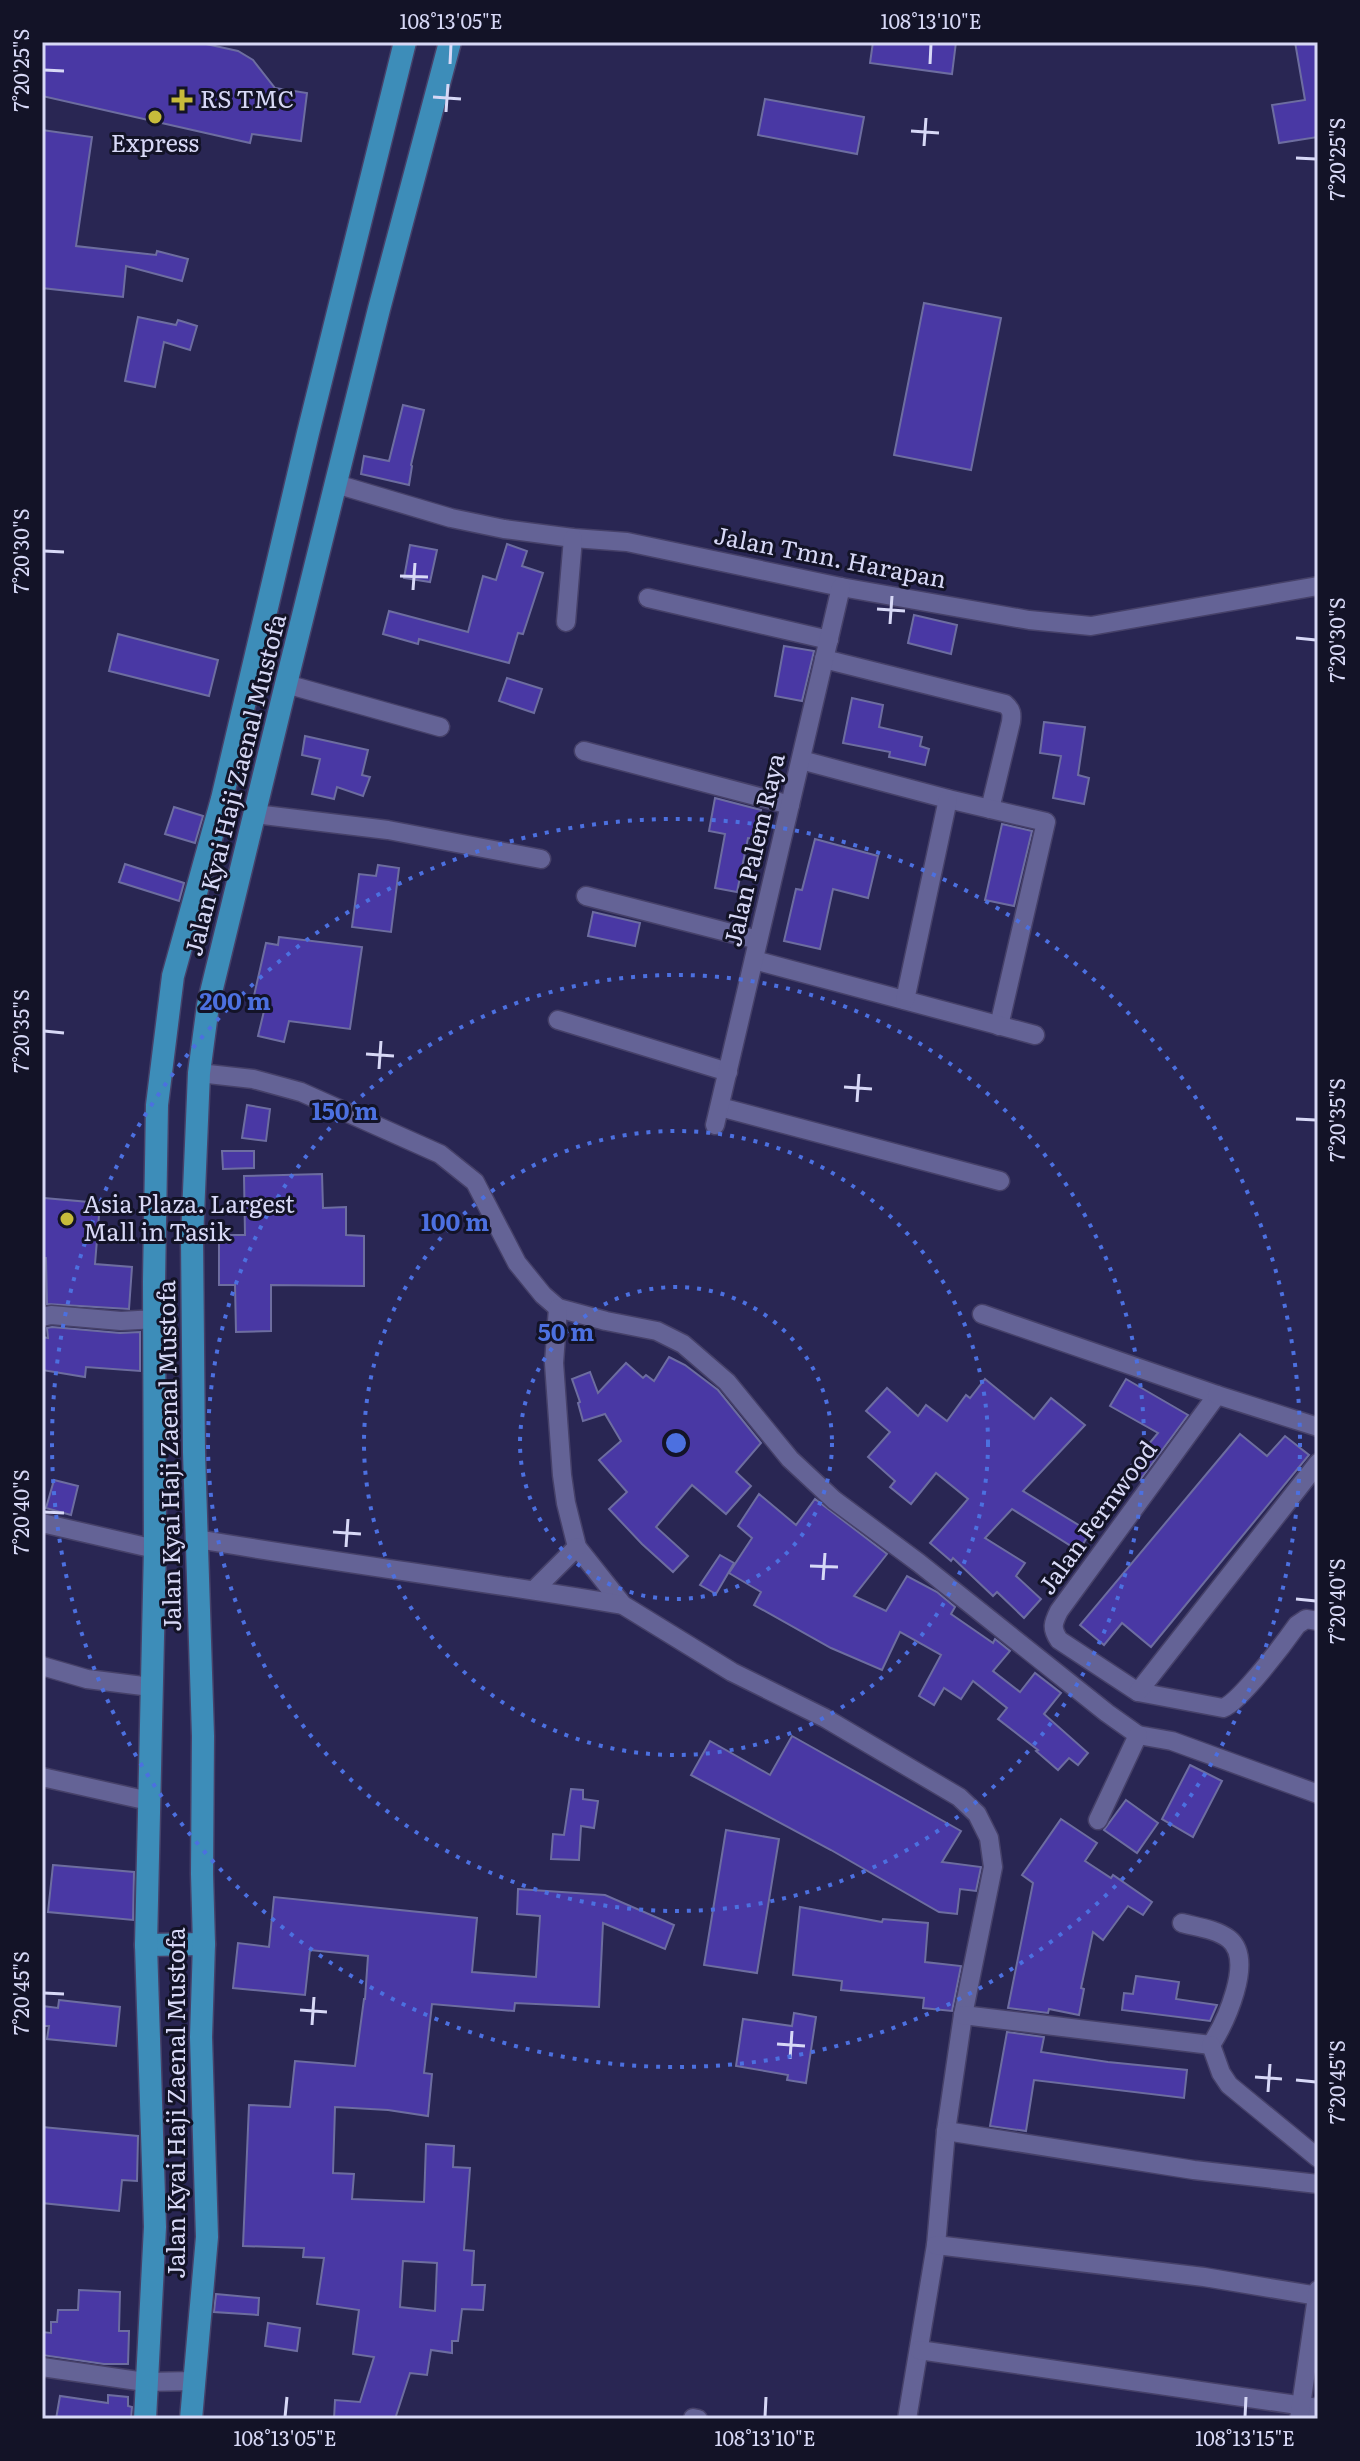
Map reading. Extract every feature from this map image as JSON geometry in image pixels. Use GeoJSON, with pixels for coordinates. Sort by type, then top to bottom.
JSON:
{"type":"FeatureCollection","features":[{"type":"Feature","properties":{"kind":"main road","name":"Jalan Kyai Haji Zaenal Mustofa"},"geometry":{"type":"LineString","coordinates":[[145,2419],[155,2227],[146,1945],[155,1549],[157,1105],[173,976],[222,799],[405,42]]}},
{"type":"Feature","properties":{"kind":"main road","name":"Jalan Kyai Haji Zaenal Mustofa"},"geometry":{"type":"LineString","coordinates":[[191,2419],[207,2237],[201,2037],[203,1736],[192,1239],[199,1073],[208,1005],[286,684],[379,309],[450,42]]}},
{"type":"Feature","properties":{"kind":"main road"},"geometry":{"type":"LineString","coordinates":[[343,298],[379,309]]}},
{"type":"Feature","properties":{"kind":"main road"},"geometry":{"type":"LineString","coordinates":[[290,511],[327,521]]}},
{"type":"Feature","properties":{"kind":"main road"},"geometry":{"type":"LineString","coordinates":[[186,933],[222,950]]}},
{"type":"Feature","properties":{"kind":"main road"},"geometry":{"type":"LineString","coordinates":[[154,1281],[193,1290]]}},
{"type":"Feature","properties":{"kind":"main road"},"geometry":{"type":"LineString","coordinates":[[146,1945],[204,1944]]}},
{"type":"Feature","properties":{"kind":"street","name":"Jalan Tmn. Harapan"},"geometry":{"type":"LineString","coordinates":[[336,484],[476,524],[573,538],[627,542],[841,587],[1029,620],[1091,626],[1318,586]]}},
{"type":"Feature","properties":{"kind":"street"},"geometry":{"type":"LineString","coordinates":[[566,622],[573,538]]}},
{"type":"Feature","properties":{"kind":"street","name":"Jalan Palem Raya"},"geometry":{"type":"LineString","coordinates":[[841,587],[717,1116],[1000,1181]]}},
{"type":"Feature","properties":{"kind":"street"},"geometry":{"type":"LineString","coordinates":[[648,598],[829,640]]}},
{"type":"Feature","properties":{"kind":"street"},"geometry":{"type":"LineString","coordinates":[[824,659],[1005,704],[1012,711],[1011,722],[990,809]]}},
{"type":"Feature","properties":{"kind":"street"},"geometry":{"type":"LineString","coordinates":[[286,684],[440,727]]}},
{"type":"Feature","properties":{"kind":"street"},"geometry":{"type":"LineString","coordinates":[[584,751],[790,805]]}},
{"type":"Feature","properties":{"kind":"street"},"geometry":{"type":"LineString","coordinates":[[801,760],[1046,822],[999,1026]]}},
{"type":"Feature","properties":{"kind":"street"},"geometry":{"type":"LineString","coordinates":[[905,1000],[948,799]]}},
{"type":"Feature","properties":{"kind":"street"},"geometry":{"type":"LineString","coordinates":[[255,814],[388,830],[541,859]]}},
{"type":"Feature","properties":{"kind":"street"},"geometry":{"type":"LineString","coordinates":[[586,896],[758,940]]}},
{"type":"Feature","properties":{"kind":"street"},"geometry":{"type":"LineString","coordinates":[[754,960],[1035,1035]]}},
{"type":"Feature","properties":{"kind":"street"},"geometry":{"type":"LineString","coordinates":[[558,1020],[728,1072]]}},
{"type":"Feature","properties":{"kind":"street"},"geometry":{"type":"LineString","coordinates":[[199,1073],[253,1079],[301,1092],[440,1154],[475,1182],[517,1263],[558,1308],[657,1331],[683,1344],[727,1382],[790,1459],[834,1500],[919,1563],[1094,1704],[1138,1735],[1172,1741],[1318,1794]]}},
{"type":"Feature","properties":{"kind":"street"},"geometry":{"type":"LineString","coordinates":[[558,1308],[554,1363],[562,1475],[577,1547],[623,1605],[732,1672],[825,1718],[959,1797],[977,1814],[989,1838],[993,1867],[963,2015],[946,2131],[936,2245],[907,2419]]}},
{"type":"Feature","properties":{"kind":"street"},"geometry":{"type":"LineString","coordinates":[[982,1314],[1318,1427]]}},
{"type":"Feature","properties":{"kind":"street"},"geometry":{"type":"LineString","coordinates":[[42,1317],[51,1315],[121,1321],[156,1319]]}},
{"type":"Feature","properties":{"kind":"street","name":"Jalan Fernwood"},"geometry":{"type":"LineString","coordinates":[[1138,1692],[1059,1640],[1053,1624],[1076,1587],[1217,1395]]}},
{"type":"Feature","properties":{"kind":"street"},"geometry":{"type":"LineString","coordinates":[[1318,1463],[1138,1692],[1213,1707],[1230,1706],[1297,1625],[1306,1619],[1318,1621]]}},
{"type":"Feature","properties":{"kind":"street"},"geometry":{"type":"LineString","coordinates":[[42,1523],[155,1549]]}},
{"type":"Feature","properties":{"kind":"street"},"geometry":{"type":"LineString","coordinates":[[197,1539],[623,1605]]}},
{"type":"Feature","properties":{"kind":"street"},"geometry":{"type":"LineString","coordinates":[[535,1589],[577,1547]]}},
{"type":"Feature","properties":{"kind":"street"},"geometry":{"type":"LineString","coordinates":[[42,1666],[87,1679],[151,1687]]}},
{"type":"Feature","properties":{"kind":"street"},"geometry":{"type":"LineString","coordinates":[[1098,1820],[1138,1735]]}},
{"type":"Feature","properties":{"kind":"street"},"geometry":{"type":"LineString","coordinates":[[42,1777],[149,1801]]}},
{"type":"Feature","properties":{"kind":"street"},"geometry":{"type":"LineString","coordinates":[[1182,1923],[1211,1930],[1230,1940],[1237,1950],[1239,1970],[1236,1987],[1220,2031],[1211,2045]]}},
{"type":"Feature","properties":{"kind":"street"},"geometry":{"type":"LineString","coordinates":[[963,2015],[1211,2045]]}},
{"type":"Feature","properties":{"kind":"street"},"geometry":{"type":"LineString","coordinates":[[1211,2045],[1229,2085],[1318,2158]]}},
{"type":"Feature","properties":{"kind":"street"},"geometry":{"type":"LineString","coordinates":[[946,2131],[1194,2170],[1318,2184]]}},
{"type":"Feature","properties":{"kind":"street"},"geometry":{"type":"LineString","coordinates":[[919,2350],[1306,2411],[1318,2294],[936,2245]]}},
{"type":"Feature","properties":{"kind":"street"},"geometry":{"type":"LineString","coordinates":[[42,2367],[145,2382],[195,2381]]}},
{"type":"Feature","properties":{"kind":"building","name":"RS TMC"},"geometry":{"type":"Polygon","coordinates":[[[42,42],[197,42],[238,51],[253,60],[275,88],[307,93],[301,141],[252,134],[250,143],[42,96],[42,42]]]}},
{"type":"Feature","properties":{"kind":"building"},"geometry":{"type":"Polygon","coordinates":[[[873,42],[956,42],[952,74],[870,63],[873,42]]]}},
{"type":"Feature","properties":{"kind":"building"},"geometry":{"type":"Polygon","coordinates":[[[1295,42],[1318,42],[1318,137],[1279,143],[1272,105],[1305,100],[1295,42]]]}},
{"type":"Feature","properties":{"kind":"building"},"geometry":{"type":"Polygon","coordinates":[[[765,99],[864,117],[857,154],[758,135],[765,99]]]}},
{"type":"Feature","properties":{"kind":"building"},"geometry":{"type":"Polygon","coordinates":[[[42,130],[92,137],[76,246],[156,255],[157,251],[188,259],[182,281],[126,266],[123,297],[42,288],[42,130]]]}},
{"type":"Feature","properties":{"kind":"building"},"geometry":{"type":"Polygon","coordinates":[[[924,303],[1001,318],[971,470],[894,455],[924,303]]]}},
{"type":"Feature","properties":{"kind":"building"},"geometry":{"type":"Polygon","coordinates":[[[138,317],[176,325],[178,320],[197,326],[190,350],[164,342],[155,387],[125,381],[138,317]]]}},
{"type":"Feature","properties":{"kind":"building"},"geometry":{"type":"Polygon","coordinates":[[[403,405],[424,410],[409,485],[361,474],[364,456],[389,461],[403,405]]]}},
{"type":"Feature","properties":{"kind":"building"},"geometry":{"type":"Polygon","coordinates":[[[507,544],[527,551],[522,566],[543,573],[523,634],[518,633],[509,663],[419,639],[418,644],[383,634],[389,611],[468,632],[483,576],[496,580],[507,544]]]}},
{"type":"Feature","properties":{"kind":"building"},"geometry":{"type":"Polygon","coordinates":[[[410,545],[437,550],[430,582],[404,578],[410,545]]]}},
{"type":"Feature","properties":{"kind":"building"},"geometry":{"type":"Polygon","coordinates":[[[914,615],[957,625],[951,654],[908,643],[914,615]]]}},
{"type":"Feature","properties":{"kind":"building"},"geometry":{"type":"Polygon","coordinates":[[[118,634],[218,660],[209,696],[109,671],[118,634]]]}},
{"type":"Feature","properties":{"kind":"building"},"geometry":{"type":"Polygon","coordinates":[[[784,646],[814,651],[802,701],[775,696],[784,646]]]}},
{"type":"Feature","properties":{"kind":"building"},"geometry":{"type":"Polygon","coordinates":[[[507,678],[542,689],[534,713],[499,701],[507,678]]]}},
{"type":"Feature","properties":{"kind":"building"},"geometry":{"type":"Polygon","coordinates":[[[852,698],[883,705],[879,727],[922,737],[920,746],[929,749],[925,765],[889,757],[890,752],[843,743],[852,698]]]}},
{"type":"Feature","properties":{"kind":"building"},"geometry":{"type":"Polygon","coordinates":[[[1044,722],[1085,727],[1078,775],[1089,778],[1084,804],[1053,798],[1061,756],[1040,753],[1044,722]]]}},
{"type":"Feature","properties":{"kind":"building"},"geometry":{"type":"Polygon","coordinates":[[[305,736],[368,750],[362,775],[370,777],[363,796],[337,787],[334,799],[312,794],[320,759],[302,755],[305,736]]]}},
{"type":"Feature","properties":{"kind":"building"},"geometry":{"type":"Polygon","coordinates":[[[715,798],[761,810],[756,839],[748,838],[737,892],[715,888],[725,834],[709,831],[715,798]]]}},
{"type":"Feature","properties":{"kind":"building"},"geometry":{"type":"Polygon","coordinates":[[[174,807],[203,816],[195,843],[165,834],[174,807]]]}},
{"type":"Feature","properties":{"kind":"building"},"geometry":{"type":"Polygon","coordinates":[[[1002,824],[1032,831],[1014,906],[985,900],[1002,824]]]}},
{"type":"Feature","properties":{"kind":"building"},"geometry":{"type":"Polygon","coordinates":[[[815,839],[878,856],[868,898],[833,889],[820,949],[784,941],[796,889],[802,890],[815,839]]]}},
{"type":"Feature","properties":{"kind":"building"},"geometry":{"type":"Polygon","coordinates":[[[125,864],[184,883],[179,901],[119,882],[125,864]]]}},
{"type":"Feature","properties":{"kind":"building"},"geometry":{"type":"Polygon","coordinates":[[[378,865],[399,868],[391,932],[352,927],[359,874],[376,876],[378,865]]]}},
{"type":"Feature","properties":{"kind":"building"},"geometry":{"type":"Polygon","coordinates":[[[593,912],[640,923],[635,946],[588,936],[593,912]]]}},
{"type":"Feature","properties":{"kind":"building"},"geometry":{"type":"Polygon","coordinates":[[[279,937],[362,947],[350,1029],[289,1021],[284,1042],[258,1036],[264,1011],[251,1009],[266,943],[278,945],[279,937]]]}},
{"type":"Feature","properties":{"kind":"building"},"geometry":{"type":"Polygon","coordinates":[[[247,1105],[270,1109],[266,1141],[242,1138],[247,1105]]]}},
{"type":"Feature","properties":{"kind":"building"},"geometry":{"type":"Polygon","coordinates":[[[222,1151],[254,1151],[254,1168],[223,1169],[222,1151]]]}},
{"type":"Feature","properties":{"kind":"building"},"geometry":{"type":"Polygon","coordinates":[[[322,1174],[323,1208],[346,1207],[346,1235],[364,1236],[364,1286],[271,1285],[271,1331],[236,1332],[235,1285],[219,1285],[219,1235],[245,1235],[244,1176],[322,1174]]]}},
{"type":"Feature","properties":{"kind":"building"},"geometry":{"type":"Polygon","coordinates":[[[44,1198],[100,1203],[95,1264],[132,1267],[129,1309],[47,1304],[46,1258],[42,1258],[44,1198]]]}},
{"type":"Feature","properties":{"kind":"building"},"geometry":{"type":"Polygon","coordinates":[[[47,1328],[140,1332],[140,1371],[86,1367],[85,1377],[42,1370],[42,1337],[48,1338],[47,1328]]]}},
{"type":"Feature","properties":{"kind":"building"},"geometry":{"type":"Polygon","coordinates":[[[669,1357],[718,1390],[761,1443],[736,1472],[751,1486],[726,1514],[692,1485],[656,1527],[688,1556],[673,1572],[609,1509],[627,1492],[599,1460],[621,1441],[605,1414],[583,1421],[572,1379],[590,1372],[598,1393],[626,1363],[643,1378],[646,1375],[654,1381],[669,1357]]]}},
{"type":"Feature","properties":{"kind":"building"},"geometry":{"type":"Polygon","coordinates":[[[985,1379],[1034,1419],[1051,1398],[1085,1425],[1023,1491],[1090,1532],[1079,1551],[1012,1509],[985,1538],[1025,1563],[1016,1576],[1041,1599],[1024,1618],[997,1592],[993,1596],[953,1558],[951,1561],[930,1543],[968,1499],[936,1473],[911,1504],[890,1487],[895,1481],[868,1457],[890,1432],[866,1411],[887,1388],[918,1416],[926,1405],[947,1421],[966,1395],[970,1398],[985,1379]]]}},
{"type":"Feature","properties":{"kind":"building"},"geometry":{"type":"Polygon","coordinates":[[[1126,1379],[1188,1415],[1140,1480],[1128,1469],[1158,1433],[1110,1406],[1126,1379]]]}},
{"type":"Feature","properties":{"kind":"building"},"geometry":{"type":"Polygon","coordinates":[[[1240,1434],[1267,1456],[1285,1436],[1309,1455],[1151,1647],[1122,1623],[1104,1645],[1080,1625],[1240,1434]]]}},
{"type":"Feature","properties":{"kind":"building"},"geometry":{"type":"Polygon","coordinates":[[[54,1480],[78,1486],[71,1515],[46,1508],[54,1480]]]}},
{"type":"Feature","properties":{"kind":"building"},"geometry":{"type":"Polygon","coordinates":[[[759,1494],[796,1525],[815,1499],[887,1554],[854,1596],[886,1611],[907,1576],[937,1592],[955,1607],[951,1614],[1010,1651],[993,1671],[1020,1692],[1035,1673],[1061,1693],[1044,1714],[1088,1753],[1078,1765],[1069,1758],[1058,1770],[998,1719],[1007,1708],[973,1681],[961,1699],[944,1688],[934,1705],[919,1696],[941,1655],[900,1632],[882,1670],[831,1648],[754,1605],[761,1592],[729,1573],[752,1538],[738,1526],[759,1494]]]}},
{"type":"Feature","properties":{"kind":"building"},"geometry":{"type":"Polygon","coordinates":[[[720,1555],[734,1563],[716,1594],[700,1585],[720,1555]]]}},
{"type":"Feature","properties":{"kind":"building"},"geometry":{"type":"Polygon","coordinates":[[[792,1736],[961,1831],[942,1862],[981,1867],[976,1891],[960,1889],[957,1914],[939,1912],[691,1775],[710,1741],[770,1775],[792,1736]]]}},
{"type":"Feature","properties":{"kind":"building"},"geometry":{"type":"Polygon","coordinates":[[[1190,1765],[1222,1781],[1193,1837],[1162,1819],[1190,1765]]]}},
{"type":"Feature","properties":{"kind":"building"},"geometry":{"type":"Polygon","coordinates":[[[571,1789],[583,1790],[583,1799],[598,1801],[594,1828],[581,1826],[579,1860],[551,1859],[553,1834],[564,1835],[571,1789]]]}},
{"type":"Feature","properties":{"kind":"building"},"geometry":{"type":"Polygon","coordinates":[[[1126,1800],[1158,1823],[1137,1853],[1104,1830],[1126,1800]]]}},
{"type":"Feature","properties":{"kind":"building"},"geometry":{"type":"Polygon","coordinates":[[[1061,1819],[1097,1843],[1085,1861],[1111,1878],[1113,1875],[1152,1902],[1143,1915],[1128,1906],[1103,1940],[1093,1932],[1081,1988],[1084,1989],[1079,2015],[1049,2009],[1048,2013],[1008,2008],[1033,1883],[1022,1875],[1061,1819]]]}},
{"type":"Feature","properties":{"kind":"building"},"geometry":{"type":"Polygon","coordinates":[[[726,1830],[779,1839],[757,1973],[704,1965],[726,1830]]]}},
{"type":"Feature","properties":{"kind":"building"},"geometry":{"type":"Polygon","coordinates":[[[53,1865],[134,1872],[133,1920],[48,1912],[53,1865]]]}},
{"type":"Feature","properties":{"kind":"building"},"geometry":{"type":"Polygon","coordinates":[[[518,1889],[605,1895],[674,1925],[665,1949],[603,1923],[599,2007],[515,2003],[514,2011],[432,2004],[424,2073],[432,2074],[428,2116],[335,2107],[333,2173],[354,2174],[352,2199],[424,2202],[426,2144],[454,2146],[453,2167],[470,2168],[464,2250],[474,2251],[472,2285],[485,2285],[483,2310],[462,2309],[458,2341],[452,2341],[452,2353],[431,2350],[427,2375],[410,2373],[395,2419],[334,2419],[335,2400],[360,2402],[374,2357],[353,2354],[359,2310],[317,2304],[324,2258],[303,2257],[304,2248],[243,2246],[249,2105],[290,2107],[295,2061],[355,2066],[368,1956],[310,1950],[305,1995],[233,1988],[238,1943],[269,1947],[274,1897],[477,1918],[472,1972],[536,1977],[540,1916],[517,1914],[518,1889]],[[403,2261],[400,2307],[435,2311],[437,2263],[403,2261]]]}},
{"type":"Feature","properties":{"kind":"building"},"geometry":{"type":"Polygon","coordinates":[[[800,1907],[882,1922],[883,1919],[928,1923],[925,1962],[961,1966],[952,2011],[923,2008],[924,1998],[841,1990],[842,1981],[793,1975],[800,1907]]]}},
{"type":"Feature","properties":{"kind":"building"},"geometry":{"type":"Polygon","coordinates":[[[1136,1976],[1179,1982],[1176,1999],[1217,2005],[1210,2021],[1122,2010],[1124,1993],[1133,1994],[1136,1976]]]}},
{"type":"Feature","properties":{"kind":"building"},"geometry":{"type":"Polygon","coordinates":[[[59,2000],[120,2007],[116,2046],[47,2039],[49,2026],[42,2026],[42,2006],[58,2008],[59,2000]]]}},
{"type":"Feature","properties":{"kind":"building"},"geometry":{"type":"Polygon","coordinates":[[[794,2013],[816,2017],[806,2083],[787,2080],[788,2075],[736,2066],[743,2019],[792,2026],[794,2013]]]}},
{"type":"Feature","properties":{"kind":"building"},"geometry":{"type":"Polygon","coordinates":[[[1007,2032],[1044,2037],[1041,2052],[1187,2070],[1184,2098],[1034,2080],[1026,2131],[990,2126],[1007,2032]]]}},
{"type":"Feature","properties":{"kind":"building"},"geometry":{"type":"Polygon","coordinates":[[[42,2127],[138,2136],[137,2181],[122,2180],[119,2211],[42,2203],[42,2127]]]}},
{"type":"Feature","properties":{"kind":"building"},"geometry":{"type":"Polygon","coordinates":[[[79,2290],[120,2292],[119,2331],[129,2331],[128,2364],[104,2364],[42,2355],[42,2332],[51,2333],[51,2322],[57,2322],[58,2310],[78,2310],[79,2290]]]}},
{"type":"Feature","properties":{"kind":"building"},"geometry":{"type":"Polygon","coordinates":[[[216,2294],[259,2298],[258,2315],[214,2312],[216,2294]]]}},
{"type":"Feature","properties":{"kind":"building"},"geometry":{"type":"Polygon","coordinates":[[[268,2323],[300,2328],[297,2351],[265,2346],[268,2323]]]}},
{"type":"Feature","properties":{"kind":"building"},"geometry":{"type":"Polygon","coordinates":[[[108,2395],[128,2397],[128,2406],[132,2407],[131,2419],[56,2419],[60,2396],[108,2403],[108,2395]]]}},
{"type":"Feature","properties":{"kind":"place","name":"RS TMC"},"geometry":{"type":"Point","coordinates":[182,100]}},
{"type":"Feature","properties":{"kind":"place","name":"Express"},"geometry":{"type":"Point","coordinates":[155,117]}},
{"type":"Feature","properties":{"kind":"place","name":"Asia Plaza. Largest Mall in Tasik"},"geometry":{"type":"Point","coordinates":[67,1219]}}]}
